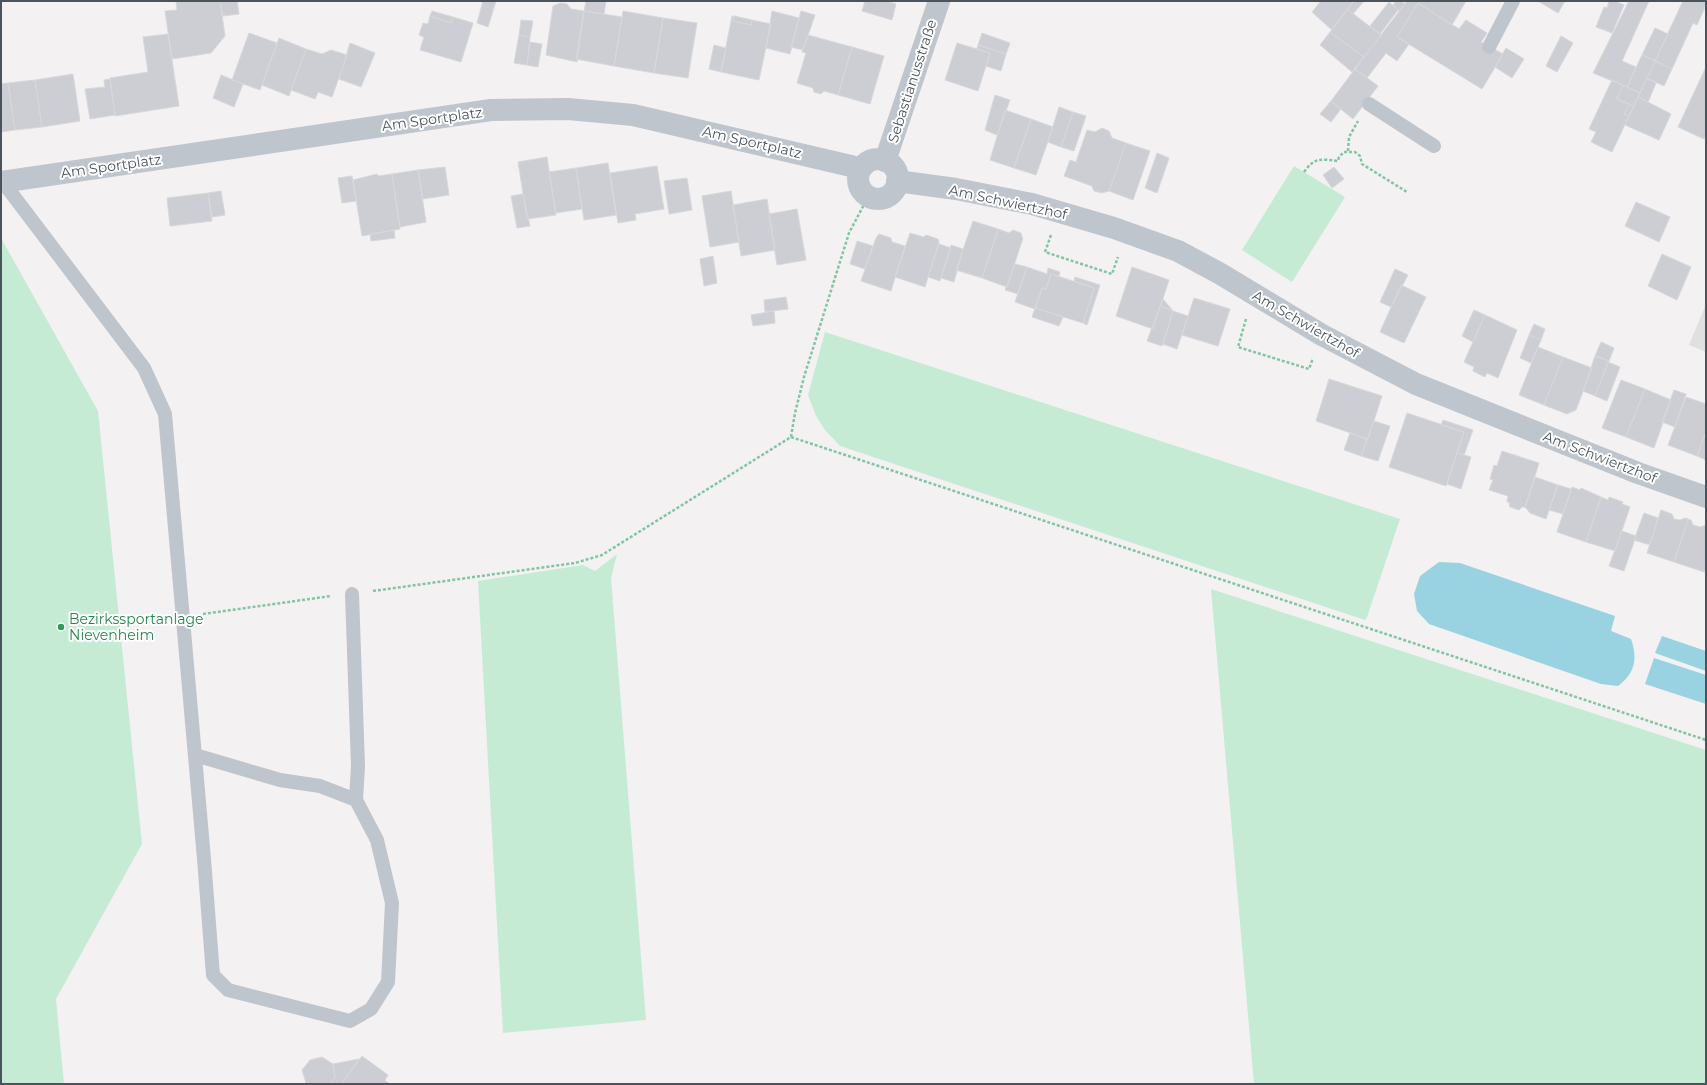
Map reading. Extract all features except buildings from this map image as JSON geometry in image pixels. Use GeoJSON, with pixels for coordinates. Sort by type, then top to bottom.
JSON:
{"type":"FeatureCollection","features":[{"type":"Feature","properties":{"kind":"street","name":"Sebastianusstraße"},"geometry":{"type":"LineString","coordinates":[[885,161],[939,1]]}},
{"type":"Feature","properties":{"kind":"street","name":"Am Sportplatz"},"geometry":{"type":"LineString","coordinates":[[2,182],[491,110],[568,109],[633,115],[851,166],[859,170]]}},
{"type":"Feature","properties":{"kind":"street"},"geometry":{"type":"LineString","coordinates":[[875,159],[885,161],[891,164],[895,169],[897,174],[896,188],[890,195],[883,198],[876,199],[868,197],[862,192],[858,185],[857,177],[859,170],[866,162],[875,159]]}},
{"type":"Feature","properties":{"kind":"street","name":"Am Schwiertzhof"},"geometry":{"type":"LineString","coordinates":[[897,181],[956,189],[1032,204],[1126,232],[1186,254],[1322,335],[1416,384],[1638,473],[1706,497]]}},
{"type":"Feature","properties":{"kind":"lane"},"geometry":{"type":"LineString","coordinates":[[1489,47],[1513,1]]}},
{"type":"Feature","properties":{"kind":"lane"},"geometry":{"type":"LineString","coordinates":[[1369,104],[1434,146]]}},
{"type":"Feature","properties":{"kind":"lane"},"geometry":{"type":"LineString","coordinates":[[2,182],[144,368],[165,414],[184,616],[213,975],[228,990],[350,1021],[371,1009],[388,982],[392,903],[377,840],[356,800],[358,766],[352,594]]}},
{"type":"Feature","properties":{"kind":"lane"},"geometry":{"type":"LineString","coordinates":[[195,755],[280,780],[320,786],[356,800]]}},
{"type":"Feature","properties":{"kind":"path"},"geometry":{"type":"LineString","coordinates":[[1348,151],[1348,137],[1357,123]]}},
{"type":"Feature","properties":{"kind":"path"},"geometry":{"type":"LineString","coordinates":[[1304,172],[1318,159],[1338,161],[1341,154],[1348,151],[1355,152],[1360,156],[1362,164],[1407,192]]}},
{"type":"Feature","properties":{"kind":"path"},"geometry":{"type":"LineString","coordinates":[[184,616],[575,563],[602,555],[791,437],[804,377],[849,233],[868,197]]}},
{"type":"Feature","properties":{"kind":"path"},"geometry":{"type":"LineString","coordinates":[[1059,212],[1045,252],[1112,274],[1126,232]]}},
{"type":"Feature","properties":{"kind":"path"},"geometry":{"type":"LineString","coordinates":[[1254,294],[1238,347],[1309,369],[1322,335]]}},
{"type":"Feature","properties":{"kind":"path"},"geometry":{"type":"LineString","coordinates":[[791,437],[1706,740]]}},
{"type":"Feature","properties":{"kind":"shaded area"},"geometry":{"type":"Polygon","coordinates":[[[1706,304],[1706,352],[1689,345],[1706,304]]]}},
{"type":"Feature","properties":{"kind":"green space"},"geometry":{"type":"Polygon","coordinates":[[[1294,166],[1345,197],[1292,282],[1242,250],[1294,166]]]}},
{"type":"Feature","properties":{"kind":"green space","name":"Bezirkssportanlage Nievenheim"},"geometry":{"type":"Polygon","coordinates":[[[1,238],[98,411],[142,844],[56,999],[64,1084],[1,1084],[1,238]]]}},
{"type":"Feature","properties":{"kind":"green space"},"geometry":{"type":"Polygon","coordinates":[[[825,332],[1400,519],[1367,617],[1365,620],[840,446],[825,430],[816,416],[808,395],[825,332]]]}},
{"type":"Feature","properties":{"kind":"green space"},"geometry":{"type":"Polygon","coordinates":[[[617,554],[611,578],[646,1020],[503,1033],[478,581],[583,565],[595,571],[617,554]]]}},
{"type":"Feature","properties":{"kind":"green space"},"geometry":{"type":"Polygon","coordinates":[[[1211,589],[1706,750],[1706,1084],[1254,1084],[1211,589]]]}},
{"type":"Feature","properties":{"kind":"water"},"geometry":{"type":"Polygon","coordinates":[[[1439,562],[1460,563],[1615,616],[1611,631],[1631,639],[1634,653],[1634,665],[1631,671],[1624,681],[1618,686],[1601,684],[1429,624],[1417,611],[1414,594],[1420,576],[1439,562]]]}},
{"type":"Feature","properties":{"kind":"water"},"geometry":{"type":"Polygon","coordinates":[[[1662,636],[1706,651],[1706,671],[1655,653],[1662,636]]]}},
{"type":"Feature","properties":{"kind":"water"},"geometry":{"type":"Polygon","coordinates":[[[1654,658],[1706,675],[1706,704],[1645,684],[1654,658]]]}},
{"type":"Feature","properties":{"kind":"place","name":"Bezirkssportanlage Nievenheim"},"geometry":{"type":"Point","coordinates":[61,627]}}]}
